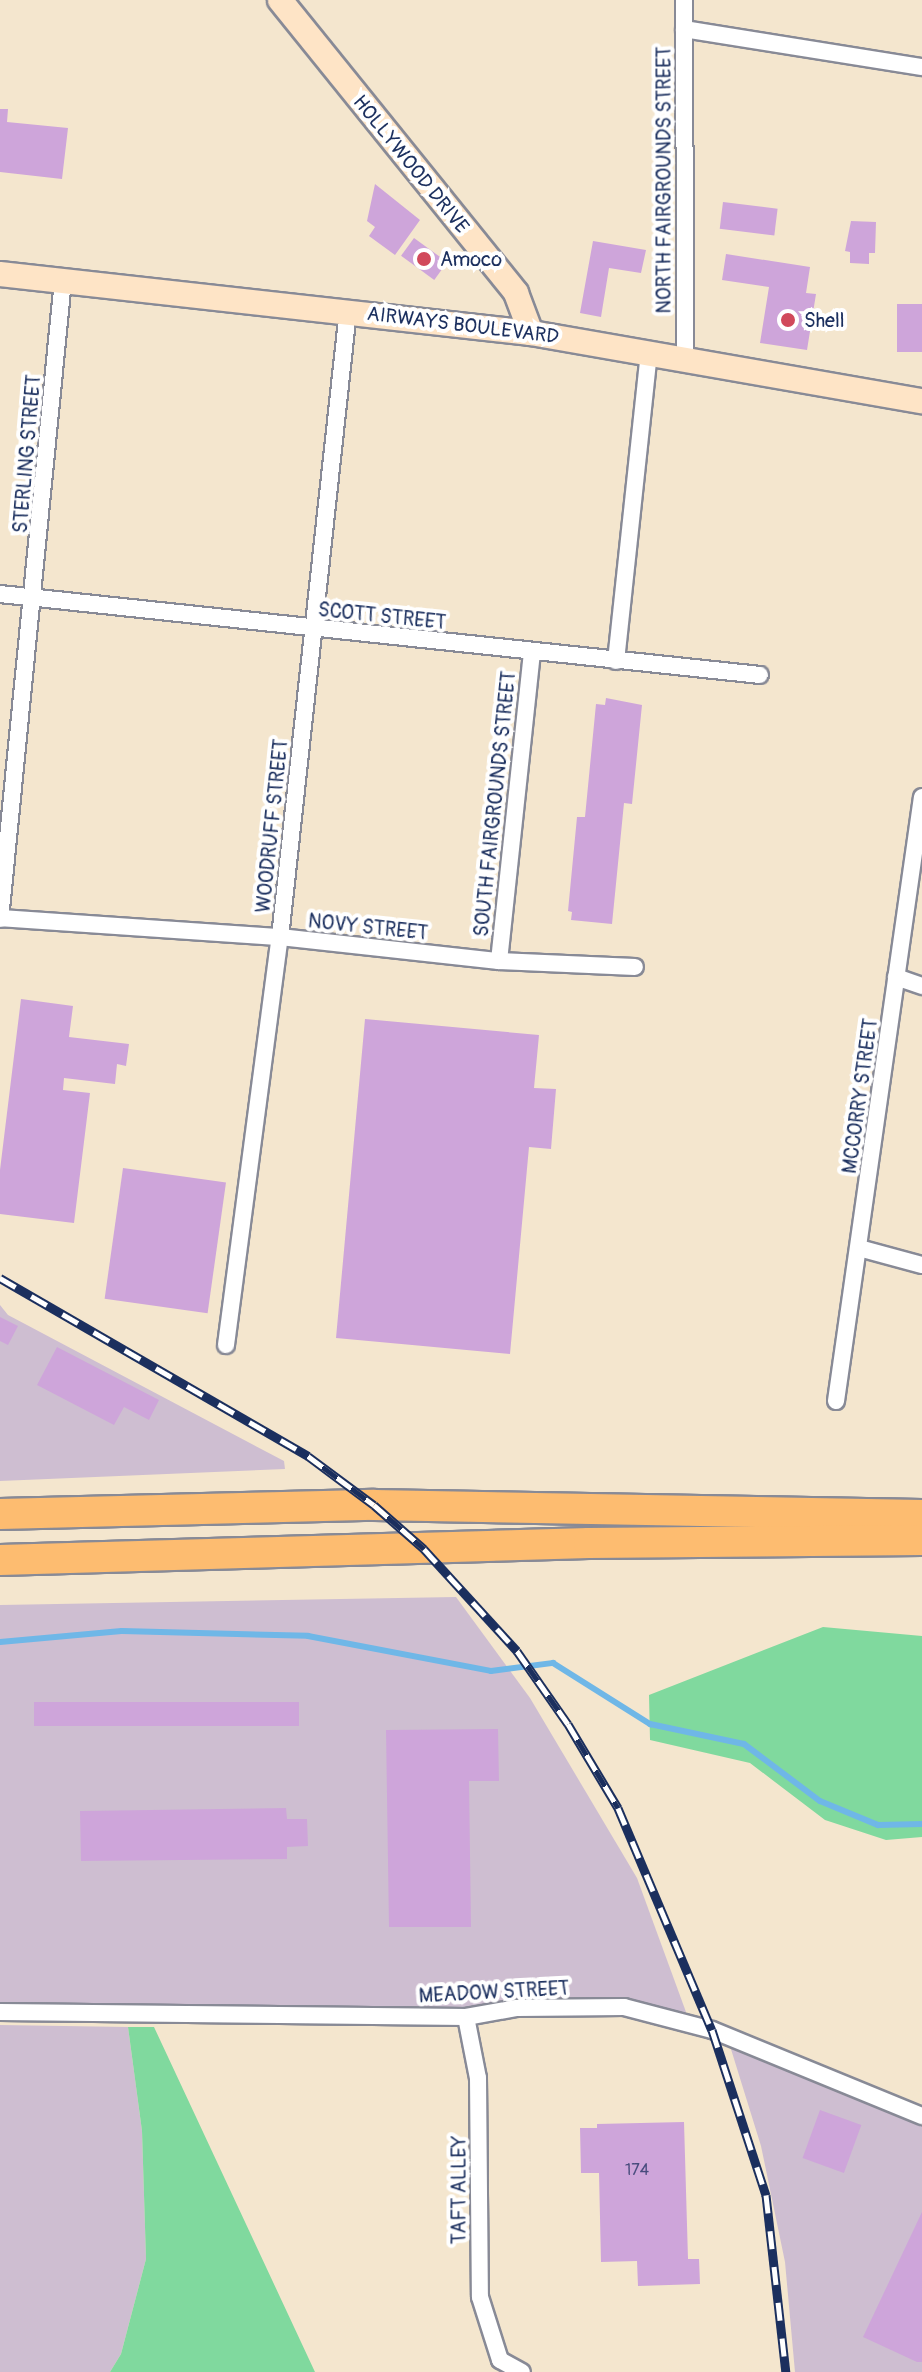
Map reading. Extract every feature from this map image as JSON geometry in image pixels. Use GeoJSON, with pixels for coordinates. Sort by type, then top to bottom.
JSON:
{"type":"FeatureCollection","features":[{"type":"Feature","properties":{"kind":"highway"},"geometry":{"type":"LineString","coordinates":[[0,1514],[374,1505],[922,1515]]}},
{"type":"Feature","properties":{"kind":"highway"},"geometry":{"type":"LineString","coordinates":[[0,1560],[589,1543],[922,1540]]}},
{"type":"Feature","properties":{"kind":"main road","name":"HOLLYWOOD DRIVE"},"geometry":{"type":"LineString","coordinates":[[282,1],[516,293],[531,333]]}},
{"type":"Feature","properties":{"kind":"main road","name":"AIRWAYS BOULEVARD"},"geometry":{"type":"LineString","coordinates":[[0,274],[531,333],[922,401]]}},
{"type":"Feature","properties":{"kind":"street","name":"NORTH FAIRGROUNDS STREET"},"geometry":{"type":"LineString","coordinates":[[684,0],[685,359]]}},
{"type":"Feature","properties":{"kind":"street"},"geometry":{"type":"LineString","coordinates":[[684,29],[922,67]]}},
{"type":"Feature","properties":{"kind":"street","name":"STERLING STREET"},"geometry":{"type":"LineString","coordinates":[[0,919],[63,280]]}},
{"type":"Feature","properties":{"kind":"street","name":"WOODRUFF STREET"},"geometry":{"type":"LineString","coordinates":[[226,1345],[280,937],[348,311]]}},
{"type":"Feature","properties":{"kind":"street"},"geometry":{"type":"LineString","coordinates":[[616,661],[649,352]]}},
{"type":"Feature","properties":{"kind":"street","name":"SCOTT STREET"},"geometry":{"type":"LineString","coordinates":[[0,594],[760,675]]}},
{"type":"Feature","properties":{"kind":"street","name":"SOUTH FAIRGROUNDS STREET"},"geometry":{"type":"LineString","coordinates":[[499,961],[532,652]]}},
{"type":"Feature","properties":{"kind":"street","name":"MCCORRY STREET"},"geometry":{"type":"LineString","coordinates":[[836,1401],[922,797]]}},
{"type":"Feature","properties":{"kind":"street","name":"NOVY STREET"},"geometry":{"type":"LineString","coordinates":[[0,919],[280,937],[499,961],[635,967]]}},
{"type":"Feature","properties":{"kind":"street"},"geometry":{"type":"LineString","coordinates":[[896,977],[922,986]]}},
{"type":"Feature","properties":{"kind":"street"},"geometry":{"type":"LineString","coordinates":[[859,1248],[922,1265]]}},
{"type":"Feature","properties":{"kind":"street","name":"MEADOW STREET"},"geometry":{"type":"LineString","coordinates":[[0,2012],[466,2017],[517,2008],[624,2007],[712,2030],[922,2116]]}},
{"type":"Feature","properties":{"kind":"street","name":"TAFT ALLEY"},"geometry":{"type":"LineString","coordinates":[[466,2017],[478,2078],[480,2297],[500,2360],[522,2372]]}},
{"type":"Feature","properties":{"kind":"shaded area"},"geometry":{"type":"Polygon","coordinates":[[[0,1305],[8,1315],[284,1461],[285,1469],[0,1481],[0,1305]]]}},
{"type":"Feature","properties":{"kind":"shaded area"},"geometry":{"type":"Polygon","coordinates":[[[456,1597],[530,1698],[637,1878],[686,2012],[0,2004],[0,1605],[456,1597]]]}},
{"type":"Feature","properties":{"kind":"shaded area"},"geometry":{"type":"Polygon","coordinates":[[[0,2025],[128,2027],[142,2131],[146,2259],[121,2354],[110,2372],[0,2372],[0,2025]]]}},
{"type":"Feature","properties":{"kind":"shaded area"},"geometry":{"type":"Polygon","coordinates":[[[730,2046],[922,2124],[922,2372],[795,2372],[785,2262],[761,2146],[730,2046]]]}},
{"type":"Feature","properties":{"kind":"green space"},"geometry":{"type":"Polygon","coordinates":[[[823,1627],[922,1636],[922,1837],[886,1840],[825,1820],[750,1763],[650,1740],[649,1695],[823,1627]]]}},
{"type":"Feature","properties":{"kind":"green space"},"geometry":{"type":"Polygon","coordinates":[[[128,2027],[154,2027],[315,2372],[110,2372],[121,2354],[146,2259],[142,2131],[128,2027]]]}},
{"type":"Feature","properties":{"kind":"building"},"geometry":{"type":"Polygon","coordinates":[[[0,109],[8,109],[7,122],[68,128],[62,179],[0,172],[0,109]]]}},
{"type":"Feature","properties":{"kind":"building"},"geometry":{"type":"Polygon","coordinates":[[[375,184],[420,220],[395,255],[369,236],[375,227],[367,221],[375,184]]]}},
{"type":"Feature","properties":{"kind":"building"},"geometry":{"type":"Polygon","coordinates":[[[723,202],[778,209],[774,236],[720,229],[723,202]]]}},
{"type":"Feature","properties":{"kind":"building"},"geometry":{"type":"Polygon","coordinates":[[[851,221],[876,222],[875,253],[869,253],[869,264],[850,263],[850,252],[845,251],[851,221]]]}},
{"type":"Feature","properties":{"kind":"building","name":"Amoco"},"geometry":{"type":"Polygon","coordinates":[[[414,238],[447,262],[434,280],[401,256],[414,238]]]}},
{"type":"Feature","properties":{"kind":"building"},"geometry":{"type":"Polygon","coordinates":[[[593,241],[646,250],[641,273],[609,268],[601,317],[580,313],[593,241]]]}},
{"type":"Feature","properties":{"kind":"building"},"geometry":{"type":"Polygon","coordinates":[[[726,254],[810,267],[806,293],[816,294],[807,350],[760,343],[769,287],[722,280],[726,254]]]}},
{"type":"Feature","properties":{"kind":"building"},"geometry":{"type":"Polygon","coordinates":[[[897,304],[922,304],[922,352],[897,352],[897,304]]]}},
{"type":"Feature","properties":{"kind":"building"},"geometry":{"type":"Polygon","coordinates":[[[606,698],[642,705],[632,804],[624,803],[612,924],[571,920],[572,912],[568,911],[577,817],[585,817],[596,704],[605,705],[606,698]]]}},
{"type":"Feature","properties":{"kind":"building"},"geometry":{"type":"Polygon","coordinates":[[[21,999],[73,1006],[69,1037],[129,1044],[126,1066],[117,1064],[115,1084],[64,1078],[63,1090],[90,1093],[74,1223],[0,1214],[0,1170],[21,999]]]}},
{"type":"Feature","properties":{"kind":"building"},"geometry":{"type":"Polygon","coordinates":[[[365,1019],[539,1035],[534,1088],[556,1089],[551,1149],[529,1147],[510,1354],[336,1338],[365,1019]]]}},
{"type":"Feature","properties":{"kind":"building"},"geometry":{"type":"Polygon","coordinates":[[[123,1168],[226,1182],[208,1313],[105,1299],[123,1168]]]}},
{"type":"Feature","properties":{"kind":"building"},"geometry":{"type":"Polygon","coordinates":[[[0,1317],[18,1326],[8,1345],[0,1341],[0,1317]]]}},
{"type":"Feature","properties":{"kind":"building"},"geometry":{"type":"Polygon","coordinates":[[[57,1347],[159,1400],[149,1420],[124,1407],[114,1425],[37,1385],[57,1347]]]}},
{"type":"Feature","properties":{"kind":"building"},"geometry":{"type":"Polygon","coordinates":[[[34,1702],[299,1702],[299,1726],[34,1726],[34,1702]]]}},
{"type":"Feature","properties":{"kind":"building"},"geometry":{"type":"Polygon","coordinates":[[[498,1729],[499,1781],[469,1781],[471,1927],[389,1927],[386,1730],[498,1729]]]}},
{"type":"Feature","properties":{"kind":"building"},"geometry":{"type":"Polygon","coordinates":[[[286,1808],[287,1819],[307,1819],[308,1846],[287,1847],[287,1859],[81,1861],[80,1811],[286,1808]]]}},
{"type":"Feature","properties":{"kind":"building"},"geometry":{"type":"Polygon","coordinates":[[[820,2110],[861,2125],[844,2173],[803,2158],[820,2110]]]}},
{"type":"Feature","properties":{"kind":"building"},"geometry":{"type":"Polygon","coordinates":[[[684,2122],[688,2259],[699,2259],[700,2284],[638,2286],[637,2261],[601,2262],[599,2173],[581,2173],[580,2128],[597,2128],[597,2124],[684,2122]]]}},
{"type":"Feature","properties":{"kind":"building"},"geometry":{"type":"Polygon","coordinates":[[[922,2212],[922,2362],[917,2362],[863,2337],[922,2212]]]}},
{"type":"Feature","properties":{"kind":"waterway"},"geometry":{"type":"LineString","coordinates":[[0,1642],[122,1631],[308,1636],[491,1671],[553,1663],[650,1724],[744,1744],[820,1801],[878,1825],[922,1824]]}},
{"type":"Feature","properties":{"kind":"railway"},"geometry":{"type":"LineString","coordinates":[[0,1278],[308,1456],[374,1505],[424,1549],[517,1651],[568,1724],[618,1808],[712,2030],[766,2195],[786,2372]]}},
{"type":"Feature","properties":{"kind":"place","name":"Amoco"},"geometry":{"type":"Point","coordinates":[424,259]}},
{"type":"Feature","properties":{"kind":"place","name":"Shell"},"geometry":{"type":"Point","coordinates":[788,320]}}]}
